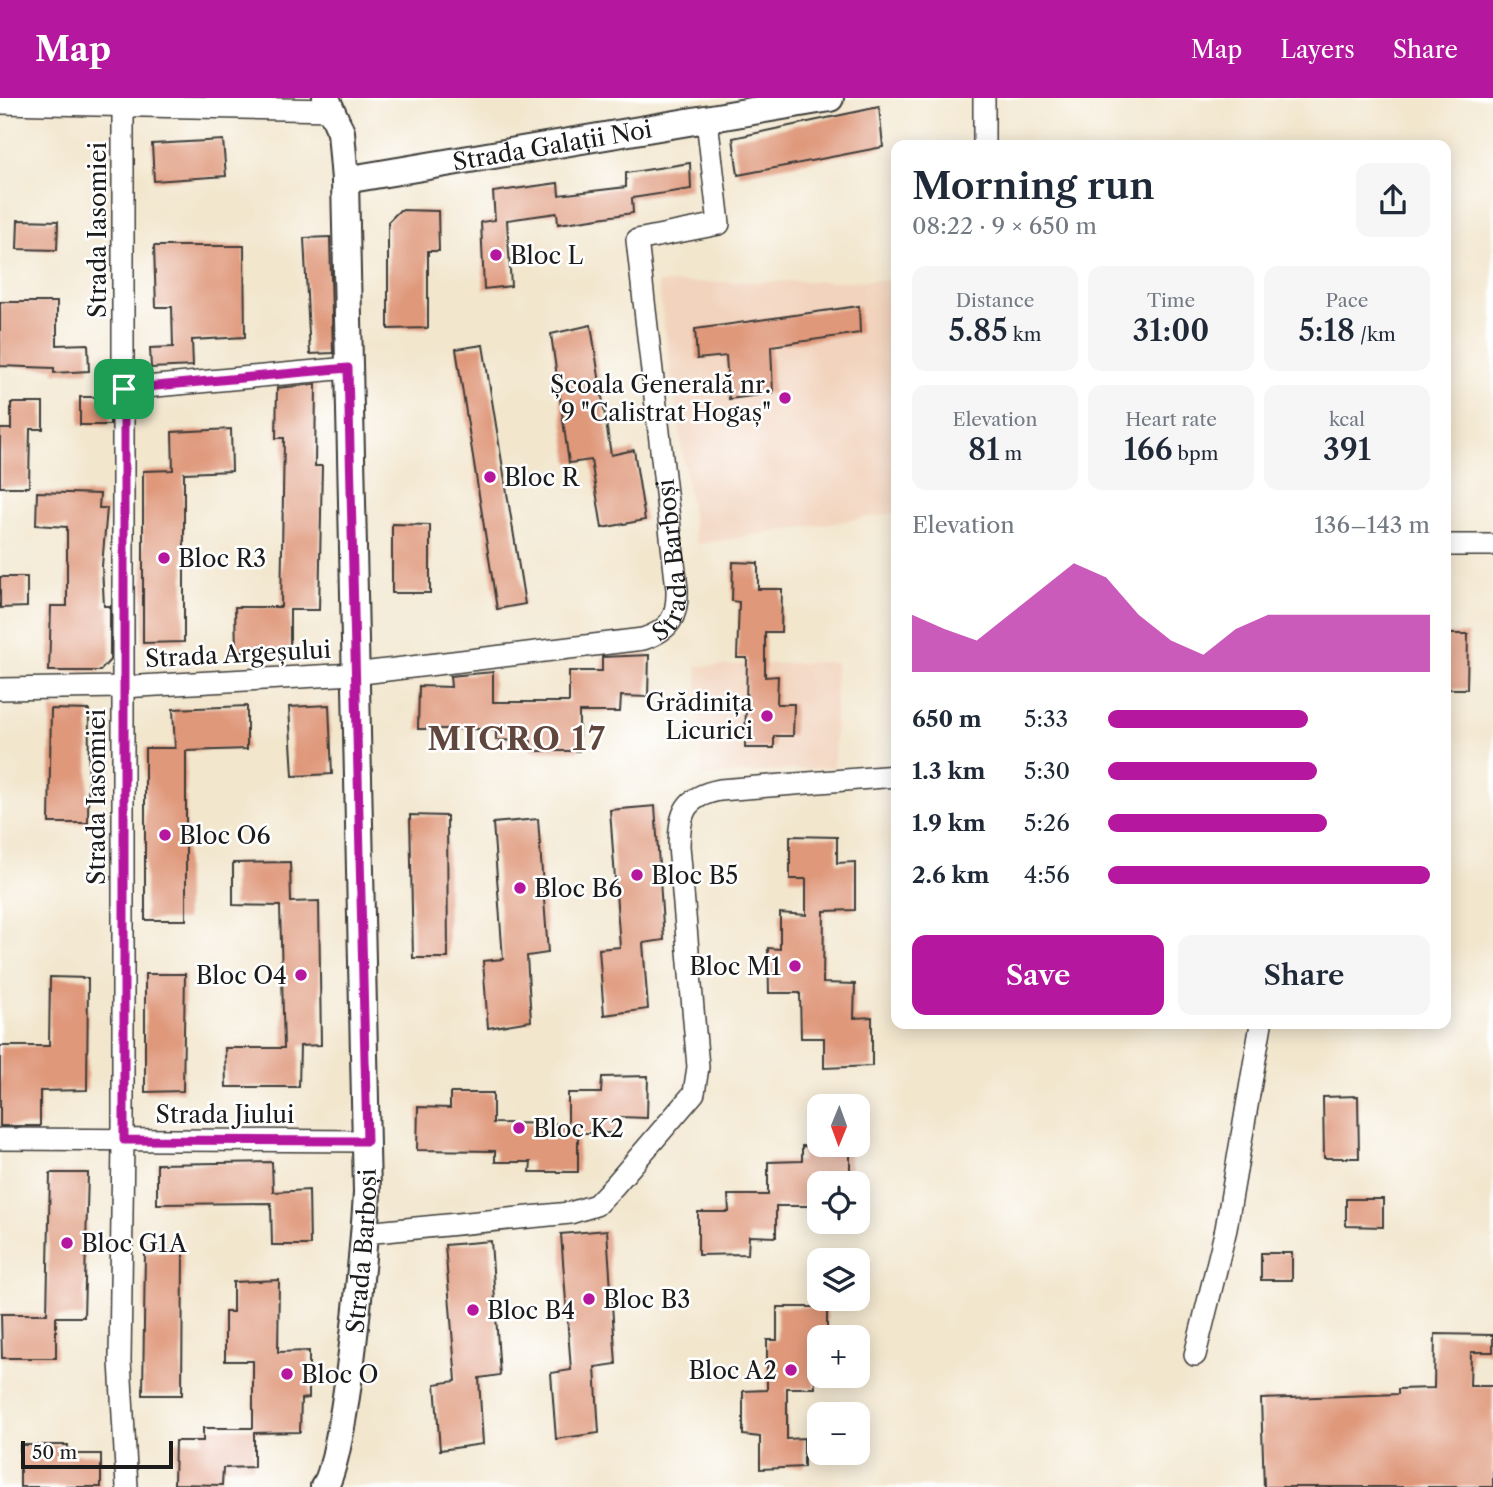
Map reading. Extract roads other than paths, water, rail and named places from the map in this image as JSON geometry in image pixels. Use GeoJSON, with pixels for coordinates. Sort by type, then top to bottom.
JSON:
{"type":"FeatureCollection","features":[{"type":"Feature","properties":{"kind":"street","name":"Strada Galații Noi"},"geometry":{"type":"LineString","coordinates":[[345,180],[707,120],[759,105],[830,98]]}},
{"type":"Feature","properties":{"kind":"street"},"geometry":{"type":"LineString","coordinates":[[984,98],[984,140]]}},
{"type":"Feature","properties":{"kind":"street","name":"Strada Iasomiei"},"geometry":{"type":"LineString","coordinates":[[0,103],[123,107],[329,104]]}},
{"type":"Feature","properties":{"kind":"street","name":"Strada Barboși"},"geometry":{"type":"LineString","coordinates":[[324,1487],[329,1482],[338,1451],[365,1233],[367,1141],[354,674],[345,180],[341,132],[329,104]]}},
{"type":"Feature","properties":{"kind":"street","name":"Strada Iasomiei"},"geometry":{"type":"LineString","coordinates":[[123,107],[124,1140],[120,1361],[127,1487]]}},
{"type":"Feature","properties":{"kind":"street","name":"Strada Barboși"},"geometry":{"type":"LineString","coordinates":[[354,674],[643,639],[662,632],[672,622],[677,609],[677,589],[637,240],[719,224],[707,120]]}},
{"type":"Feature","properties":{"kind":"street"},"geometry":{"type":"LineString","coordinates":[[124,389],[348,368]]}},
{"type":"Feature","properties":{"kind":"street"},"geometry":{"type":"LineString","coordinates":[[1451,545],[1493,545]]}},
{"type":"Feature","properties":{"kind":"street","name":"Strada Argeșului"},"geometry":{"type":"LineString","coordinates":[[0,689],[122,687],[354,674]]}},
{"type":"Feature","properties":{"kind":"street"},"geometry":{"type":"LineString","coordinates":[[365,1233],[570,1213],[596,1205],[694,1093],[698,1068],[679,846],[680,824],[686,808],[694,797],[720,790],[891,776]]}},
{"type":"Feature","properties":{"kind":"street"},"geometry":{"type":"LineString","coordinates":[[1195,1355],[1226,1229],[1260,1029]]}},
{"type":"Feature","properties":{"kind":"street","name":"Strada Jiului"},"geometry":{"type":"LineString","coordinates":[[0,1139],[367,1141]]}},
{"type":"Feature","properties":{"kind":"place","name":"Bloc L"},"geometry":{"type":"Point","coordinates":[496,255]}},
{"type":"Feature","properties":{"kind":"place","name":"Școala Generală nr. 9 \"Calistrat Hogaș\""},"geometry":{"type":"Point","coordinates":[785,398]}},
{"type":"Feature","properties":{"kind":"place","name":"Bloc R"},"geometry":{"type":"Point","coordinates":[490,477]}},
{"type":"Feature","properties":{"kind":"place","name":"Bloc R3"},"geometry":{"type":"Point","coordinates":[164,558]}},
{"type":"Feature","properties":{"kind":"place","name":"Grădinița Licurici"},"geometry":{"type":"Point","coordinates":[767,716]}},
{"type":"Feature","properties":{"kind":"place","name":"Bloc O6"},"geometry":{"type":"Point","coordinates":[165,835]}},
{"type":"Feature","properties":{"kind":"place","name":"Bloc B5"},"geometry":{"type":"Point","coordinates":[637,875]}},
{"type":"Feature","properties":{"kind":"place","name":"Bloc B6"},"geometry":{"type":"Point","coordinates":[520,888]}},
{"type":"Feature","properties":{"kind":"place","name":"Bloc M1"},"geometry":{"type":"Point","coordinates":[795,966]}},
{"type":"Feature","properties":{"kind":"place","name":"Bloc O4"},"geometry":{"type":"Point","coordinates":[301,975]}},
{"type":"Feature","properties":{"kind":"place","name":"Bloc K2"},"geometry":{"type":"Point","coordinates":[519,1128]}},
{"type":"Feature","properties":{"kind":"place","name":"Bloc G1A"},"geometry":{"type":"Point","coordinates":[67,1243]}},
{"type":"Feature","properties":{"kind":"place","name":"Bloc B3"},"geometry":{"type":"Point","coordinates":[589,1299]}},
{"type":"Feature","properties":{"kind":"place","name":"Bloc B4"},"geometry":{"type":"Point","coordinates":[473,1310]}},
{"type":"Feature","properties":{"kind":"place","name":"Bloc A2"},"geometry":{"type":"Point","coordinates":[791,1370]}},
{"type":"Feature","properties":{"kind":"place","name":"Bloc O"},"geometry":{"type":"Point","coordinates":[287,1374]}},
{"type":"Feature","properties":{"kind":"district","name":"MICRO 17"},"geometry":{"type":"Point","coordinates":[517,738]}}]}
